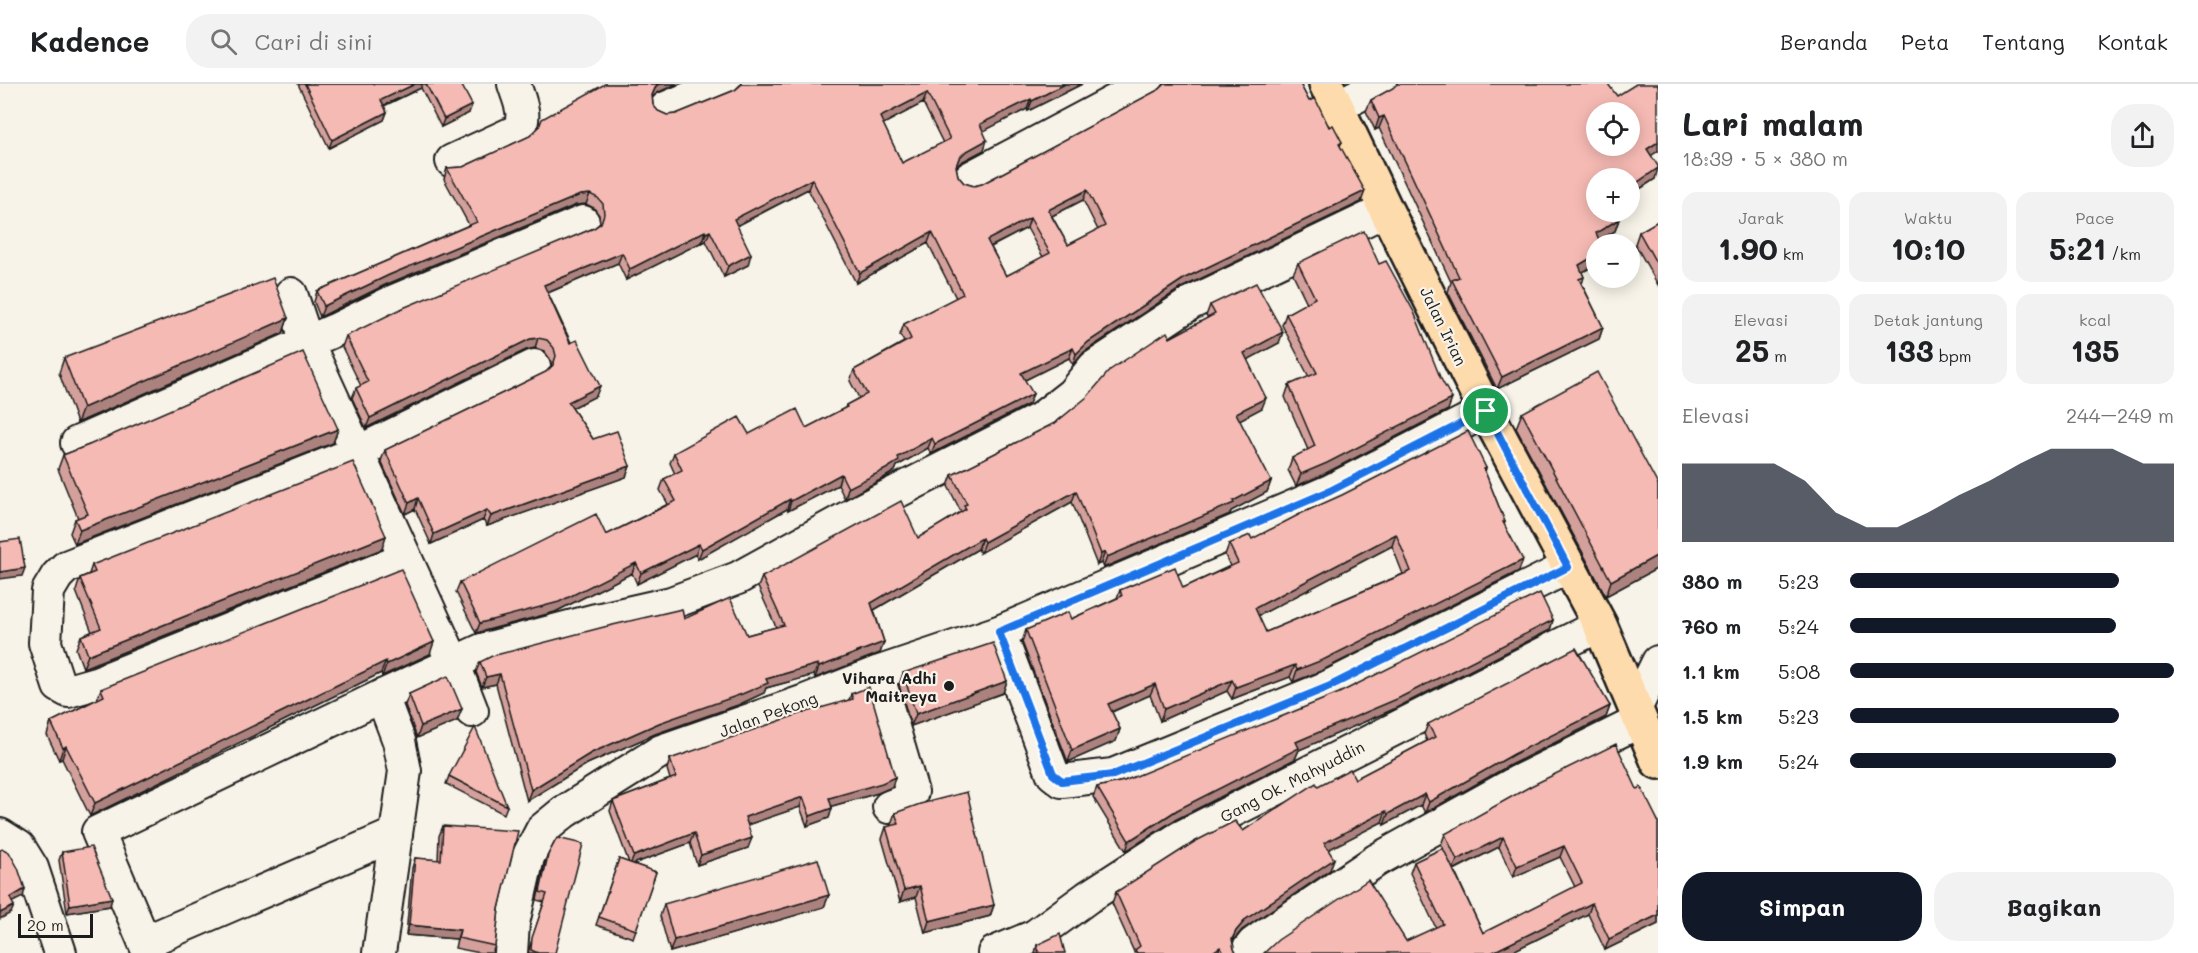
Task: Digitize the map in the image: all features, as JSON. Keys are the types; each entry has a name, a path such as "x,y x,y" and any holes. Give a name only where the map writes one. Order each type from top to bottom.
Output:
{"main road":[{"name":"Jalan Irian","path":"1331,95 1486,411 1600,625 1658,762"}],"street":[{"path":"452,161 519,130 523,122 523,111 514,84"},
{"path":"666,108 724,84"},
{"path":"970,178 1147,84"},
{"path":"1331,95 1380,84"},
{"path":"396,834 147,948 98,833 482,650 671,603 738,579 863,509 1040,419 1072,394 1094,367 1191,303 1386,210"},
{"path":"77,443 392,302 583,222"},
{"path":"291,294 307,342 453,662 472,711"},
{"path":"405,559 96,683 68,691 59,686 45,643 48,591 66,567 356,453 534,366"},
{"name":"Jalan Pekong","path":"510,953 513,943 513,923 528,857 542,830 564,812 661,751 805,701 877,673 999,632 1330,491 1486,411"},
{"path":"999,632 1053,774 1062,781 1113,775 1328,687 1568,567"},
{"name":"Gang Ok. Mahyuddin","path":"994,953 1035,936 1088,897 1181,837 1600,625"},
{"path":"1246,953 1263,936 1377,860 1637,715 1658,662"},
{"path":"877,673 912,792 907,800 889,807"},
{"path":"379,953 405,771 399,741 382,696"},
{"path":"0,835 13,842 28,861 60,953"}],"building":[{"path":"305,84 415,84 381,100 387,112 332,140"},
{"path":"426,84 461,84 472,105 444,119"},
{"path":"605,84 659,84 652,95 653,105 658,111 667,115 676,114 735,90 742,84 1065,84 980,124 987,140 965,152 959,158 956,166 958,176 964,183 974,186 982,184 1160,89 1165,84 1300,84 1309,101 1315,98 1329,127 1333,125 1342,142 1339,144 1365,191 1185,278 1088,342 1076,354 1073,348 1021,373 1033,394 935,444 932,438 898,457 899,461 886,469 848,488 841,474 791,501 790,499 702,549 699,544 641,573 636,563 559,602 480,623 460,582 596,514 606,535 676,501 664,479 682,470 674,453 739,417 749,434 797,409 806,428 847,407 846,405 867,394 854,370 911,339 904,324 963,294 932,232 860,273 812,179 734,219 751,254 728,266 710,231 706,233 705,231 630,269 622,253 544,285 570,343 577,340 600,386 568,402 593,439 617,431 630,466 491,516 487,510 434,534 418,498 409,503 385,450 546,372 553,365 556,356 554,348 547,340 530,339 370,418 356,388 368,382 346,336 403,308 594,228 601,223 604,214 603,204 590,194 580,195 389,275 324,306 317,291 477,222 447,168 463,167 530,136 539,127 542,119","holes":["927,93 950,139 902,163 880,117","1087,190 1105,226 1068,245 1048,210","1030,218 1050,253 1006,276 987,240"]},
{"path":"1397,84 1608,84 1617,96 1636,84 1658,84 1658,142 1647,149 1658,168 1640,180 1640,168 1586,168 1586,222 1614,222 1596,234 1586,234 1586,261 1579,265 1584,277 1579,279 1603,327 1502,377 1452,280 1459,277 1384,116 1379,118 1371,100"},
{"path":"1658,221 1658,266 1639,232"},
{"path":"1364,231 1379,264 1386,261 1414,312 1440,377 1452,399 1301,474 1292,458 1315,446 1289,385 1317,373 1286,314 1315,298 1298,263"},
{"path":"273,278 288,318 83,408 64,358"},
{"path":"1256,283 1283,332 1244,353 1266,398 1236,413 1271,481 1233,501 1234,503 1107,557 1105,552 1101,554 1076,491 984,542 982,538 871,603 884,642 819,667 818,664 766,679 768,683 742,694 659,723 591,753 531,790 500,674 486,677 480,662 492,656 682,609 684,619 730,598 747,635 784,625 762,577 901,501 918,538 966,509 964,505 967,504 952,475 1055,423 1087,397 1110,370 1167,332 1170,338 1215,314 1210,305"},
{"path":"303,352 338,429 80,530 75,519 88,514 63,455"},
{"path":"1597,372 1658,485 1658,555 1611,581 1522,413"},
{"path":"1468,431 1486,468 1484,469 1505,522 1503,522 1523,560 1325,659 1297,670 1295,665 1236,687 1232,680 1164,709 1155,684 1108,704 1120,729 1072,750 1026,630 1068,612 1071,619 1122,596 1120,590 1175,567 1183,588 1238,563 1229,544 1250,535 1252,539","holes":["1396,534 1411,571 1266,632 1255,608"]},
{"path":"353,462 386,536 88,655 81,636 101,628 80,578 95,572 92,565"},
{"path":"20,539 25,568 0,572 0,542"},
{"path":"401,569 434,642 387,664 386,661 95,803 66,746 63,748 51,722 104,696 101,689"},
{"path":"1540,593 1553,620 1397,699 1296,742 1299,748 1177,810 1129,841 1097,787 1124,781 1339,693"},
{"name":"Vihara Adhi Maitreya","path":"993,643 1007,681 916,714 903,673"},
{"path":"1576,648 1610,706 1514,754 1429,802 1425,794 1388,814 1386,811 1324,843 1334,859 1246,919 1232,939 1236,953 1224,953 1220,947 1211,953 1137,953 1135,950 1140,946 1116,892 1194,842 1235,821 1243,831 1316,783 1318,786 1350,769 1355,779 1435,737 1428,724"},
{"path":"448,676 462,709 421,726 409,694"},
{"path":"869,687 895,777 829,798 832,808 810,816 803,797 745,817 752,838 701,855 694,833 634,856 613,801 676,777 670,759 802,713 853,699 851,694"},
{"path":"475,727 507,806 449,776"},
{"path":"1616,744 1637,789 1641,787 1658,821 1658,915 1609,939 1592,903 1491,953 1264,953 1278,940 1368,880 1406,941 1443,924 1414,862 1443,848 1483,933 1582,883 1564,846 1517,866 1503,837 1457,860 1445,834 1531,786"},
{"path":"967,792 994,905 929,921 920,886 904,890 886,827 899,824 895,813"},
{"path":"443,826 518,831 499,909 495,946 458,938 460,930 409,925 415,858 441,860"},
{"path":"557,838 583,844 555,953 538,953 531,950 532,938 547,894 540,892 548,855"},
{"path":"91,847 112,898 70,905 62,852"},
{"path":"0,850 9,852 18,868 25,889 10,898 14,906 0,913"},
{"path":"619,859 656,872 636,930 599,917"},
{"path":"818,859 829,895 674,940 664,904"},
{"path":"1060,934 1065,953 1039,953 1037,945"}],"place":[{"name":"Vihara Adhi Maitreya","path":"949,686"}],"route":[{"path":"1486,411 1568,567 1328,687 1113,775 1062,781 1053,774 1048,766 999,632 1330,491 1486,411"}]}
